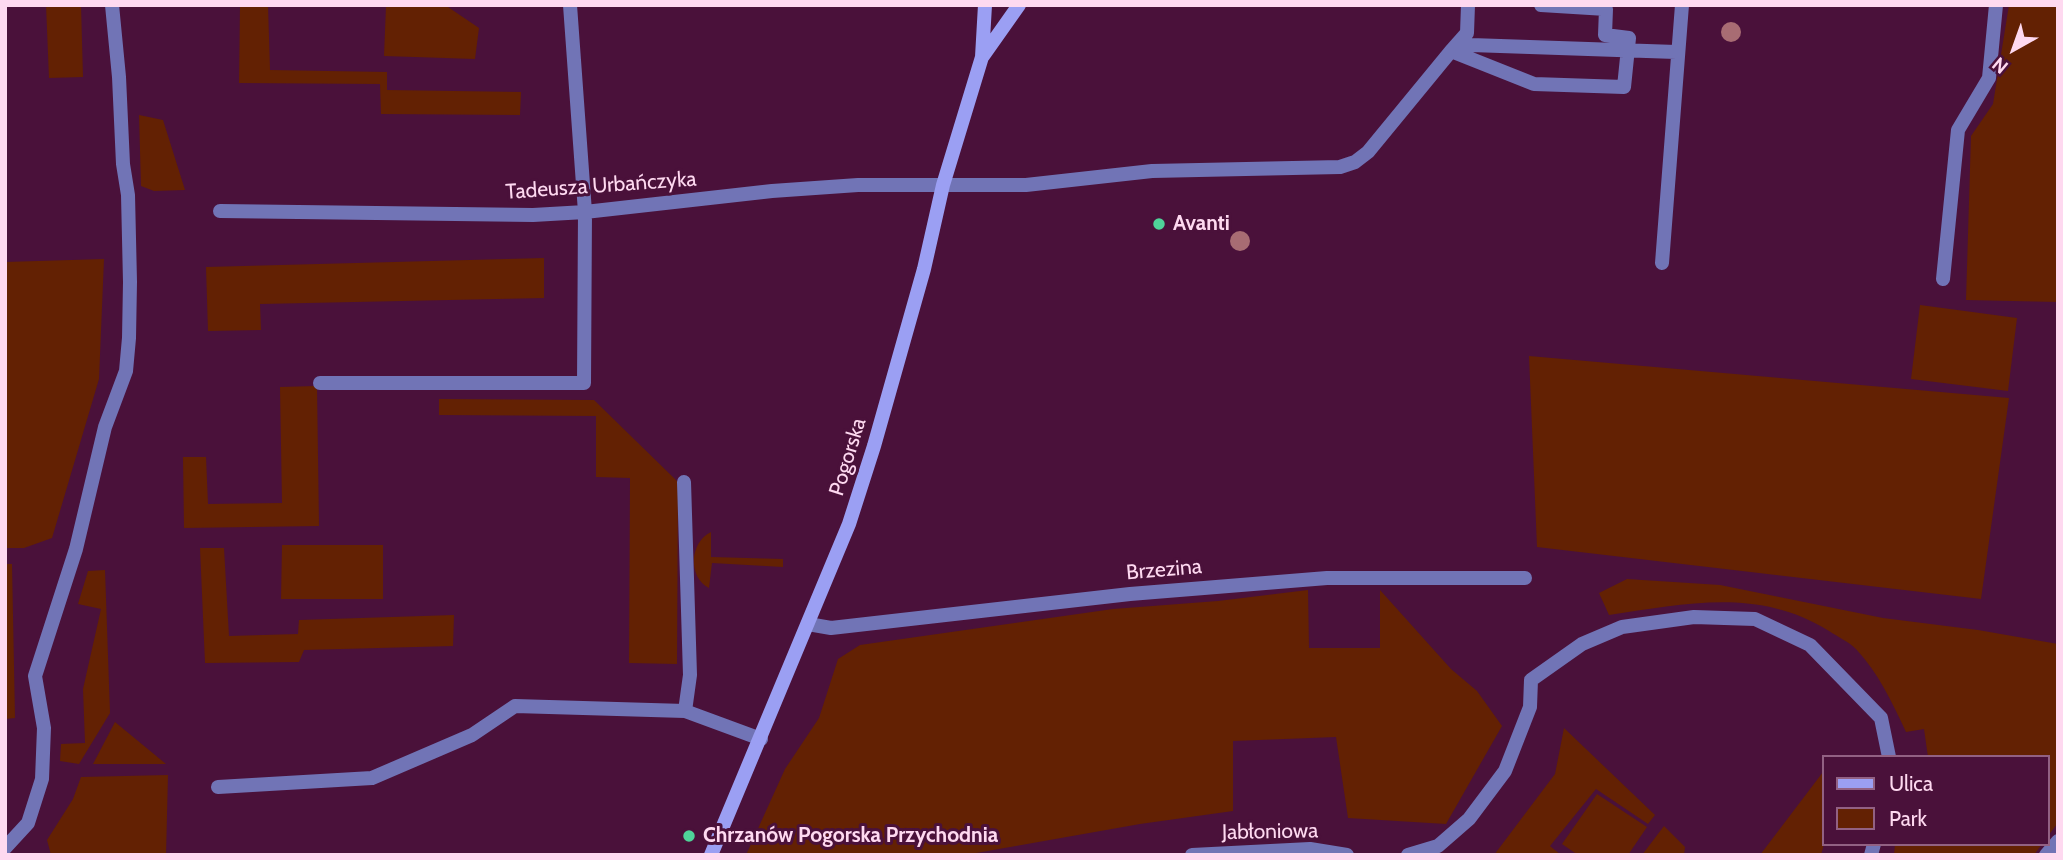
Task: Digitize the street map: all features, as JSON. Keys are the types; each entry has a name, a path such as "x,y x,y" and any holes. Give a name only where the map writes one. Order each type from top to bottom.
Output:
{"street":[{"path":"5,848 28,823 42,779 44,728 35,676 76,549 105,427 126,370 131,282 128,195 123,164 112,5"},
{"path":"320,383 584,383 584,212 570,5"},
{"name":"Pogorska","path":"711,855 849,524 925,269 943,185 982,57 985,5"},
{"name":"Pogorska","path":"982,57 1019,5"},
{"name":"Tadeusza Urbańczyka","path":"220,211 533,215 845,186 1026,184 1152,171 1340,167 1355,162 1368,152 1467,33 1468,5"},
{"path":"1451,51 1534,84 1624,87 1629,38 1605,35 1606,9 1541,5"},
{"path":"1662,263 1676,52 1682,5"},
{"path":"1943,279 1958,130 1989,78 1996,5"},
{"path":"1451,51 1471,45 1676,52"},
{"path":"684,482 690,663 685,711"},
{"name":"Brzezina","path":"808,624 831,628 1130,594 1327,578 1525,578"},
{"path":"1408,855 1437,846 1446,840 1469,819 1505,771 1530,707 1531,680 1582,644 1622,627 1694,617 1755,619 1810,645 1881,718 1889,755"},
{"path":"218,787 372,778 472,735 515,706 685,711 761,739"},
{"path":"2046,855 2058,841"},
{"name":"Jabłoniowa","path":"1192,855 1310,849 1347,855"}],"green space":[{"path":"46,5 81,5 83,77 49,78"},
{"path":"240,5 268,5 270,70 387,72 387,90 521,92 520,115 381,114 380,84 239,83"},
{"path":"2009,5 2058,5 2058,302 1966,300 1971,136 1993,104"},
{"path":"386,6 448,7 479,28 475,59 384,56"},
{"path":"139,115 163,120 185,190 154,191 141,186"},
{"path":"544,258 544,298 260,304 261,330 208,331 206,267"},
{"path":"104,259 99,379 52,538 24,548 5,548 5,262"},
{"path":"1920,305 2017,318 2008,391 1911,379"},
{"path":"1529,356 2009,398 1981,599 1537,547"},
{"path":"317,386 319,526 184,528 183,457 206,457 208,504 282,503 280,387"},
{"path":"439,399 594,400 678,482 677,664 629,663 630,478 596,477 596,416 439,415"},
{"path":"711,532 711,557 783,559 783,567 712,563 709,588 697,576 694,560 698,544"},
{"path":"282,545 383,545 383,599 281,599"},
{"path":"200,548 224,548 229,636 298,634 299,620 454,615 453,646 304,650 299,662 205,663"},
{"path":"5,564 12,564 15,718 5,719"},
{"path":"105,570 110,713 79,764 60,761 61,744 85,743 83,689 101,609 78,604 88,571"},
{"path":"1627,579 1720,585 1883,618 2058,644 2058,823 2049,834 2049,755 1928,755 1924,729 1906,732 1872,668 1853,646 1802,617 1776,608 1721,602 1609,615 1599,593"},
{"path":"1308,590 1309,648 1380,648 1380,590 1451,669 1477,691 1502,726 1446,824 1348,818 1336,737 1233,741 1233,811 1140,824 965,855 746,855 785,769 819,718 838,659 860,645 1113,609 1218,601"},
{"path":"115,722 166,764 93,764"},
{"path":"1564,728 1655,815 1648,824 1596,789 1550,846 1561,855 1494,855 1555,774"},
{"path":"1822,773 1823,846 1821,855 1760,855"},
{"path":"168,775 166,855 51,855 47,840 73,799 81,777"},
{"path":"1597,794 1647,827 1628,855 1578,855 1562,844"},
{"path":"1664,826 1685,847 1684,855 1642,855"},
{"path":"1895,846 2041,846 2034,855 1894,855"}],"place":[{"name":"Avanti","path":"1159,224"},
{"name":"Chrzanów Pogorska Przychodnia","path":"689,836"}]}
